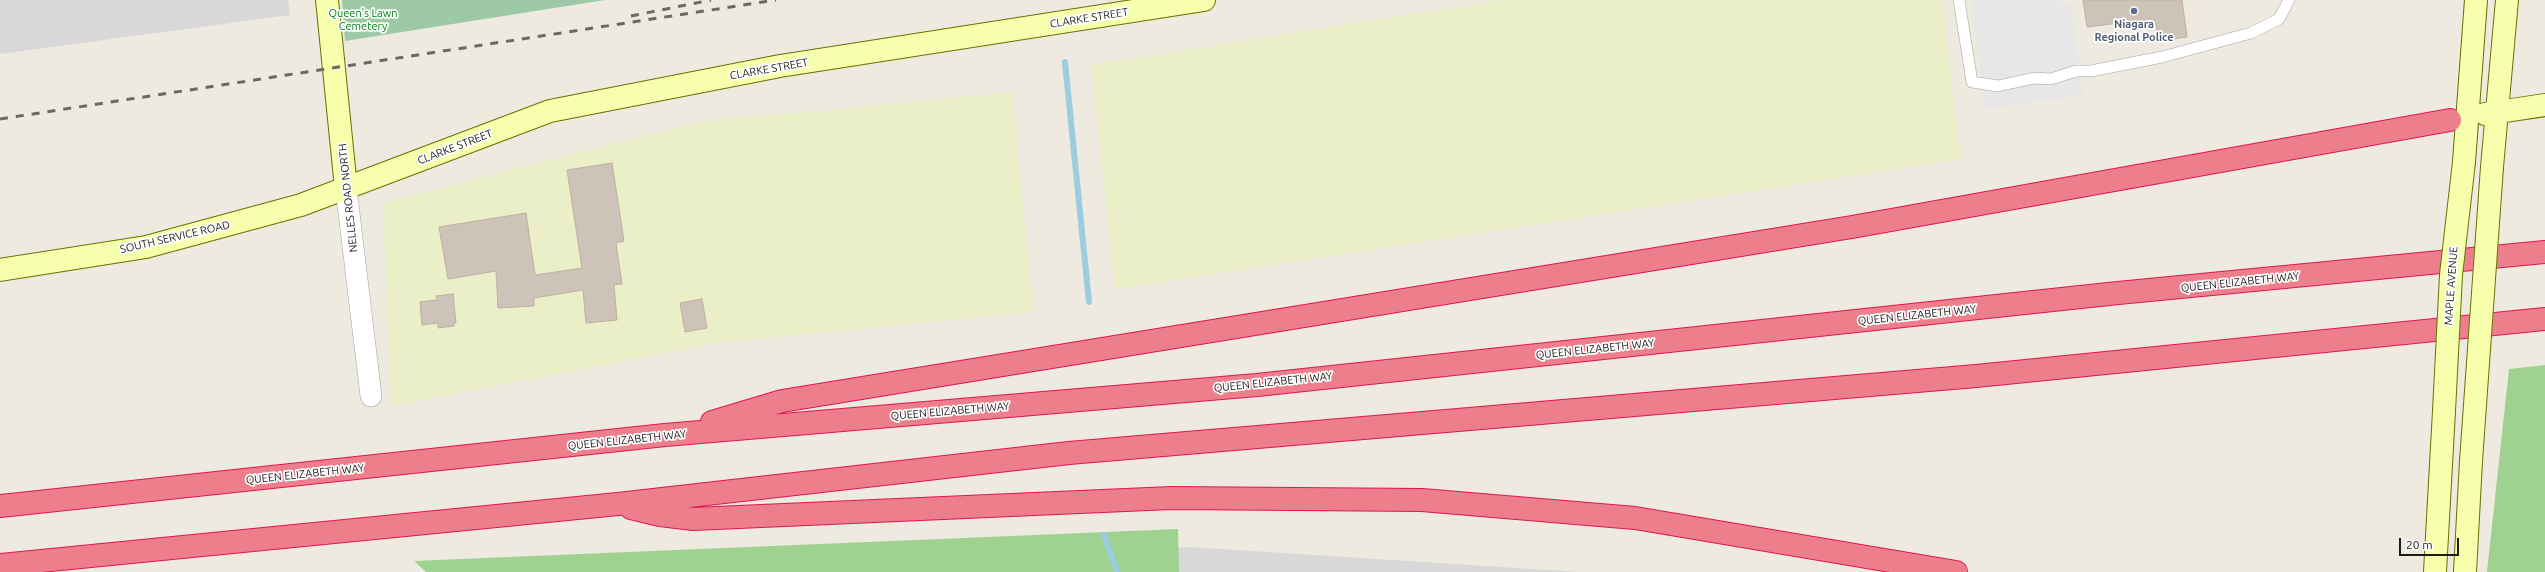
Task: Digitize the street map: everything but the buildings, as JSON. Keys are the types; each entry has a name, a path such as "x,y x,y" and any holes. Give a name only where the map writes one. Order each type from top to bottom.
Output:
{"highway":[{"path":"664,435 782,401 1852,227 2460,118"},
{"name":"QUEEN ELIZABETH WAY","path":"0,506 664,435 1257,384 2110,294 2545,252"},
{"path":"0,565 618,504 1069,453 1976,376 2545,319"},
{"path":"618,504 660,516 693,519 1171,498 1422,500 1635,518 1956,572"}],"street":[{"name":"NELLES ROAD NORTH","path":"327,0 346,188 371,396"},
{"name":"CLARKE STREET","path":"346,188 550,111 780,66 1204,0"},
{"name":"MAPLE AVENUE","path":"2435,572 2451,275 2464,162 2460,118 2476,0"},
{"path":"2465,572 2471,461 2492,167 2499,112 2507,0"},
{"path":"2460,118 2545,105"},
{"name":"SOUTH SERVICE ROAD","path":"0,270 146,247 301,204 346,188"}],"lane":[{"path":"1959,0 1972,82 1998,86 2034,78 2052,79 2076,71 2091,71 2155,58 2251,33 2279,19 2289,0"}],"shaded area":[{"path":"0,0 288,0 290,15 0,54"},
{"path":"1971,0 2060,0 2061,5 2071,3 2083,95 1985,109"},
{"path":"1190,547 1579,572 680,572"}],"green space":[{"name":"Queen's Lawn Cemetery","path":"342,0 605,0 345,41"},
{"path":"1502,0 1942,0 1960,159 1115,289 1091,65"},
{"path":"1012,92 1033,312 721,342 391,406 383,203 700,122"},
{"path":"2545,365 2545,572 2487,572 2509,369"},
{"path":"1178,529 1179,572 426,572 414,561"}],"waterway":[{"path":"1065,62 1089,302"},
{"path":"1104,535 1117,572"}],"railway":[{"path":"631,16 711,0"},
{"path":"0,119 776,0"}],"place":[{"name":"Niagara Regional Police","path":"2134,11"}]}
